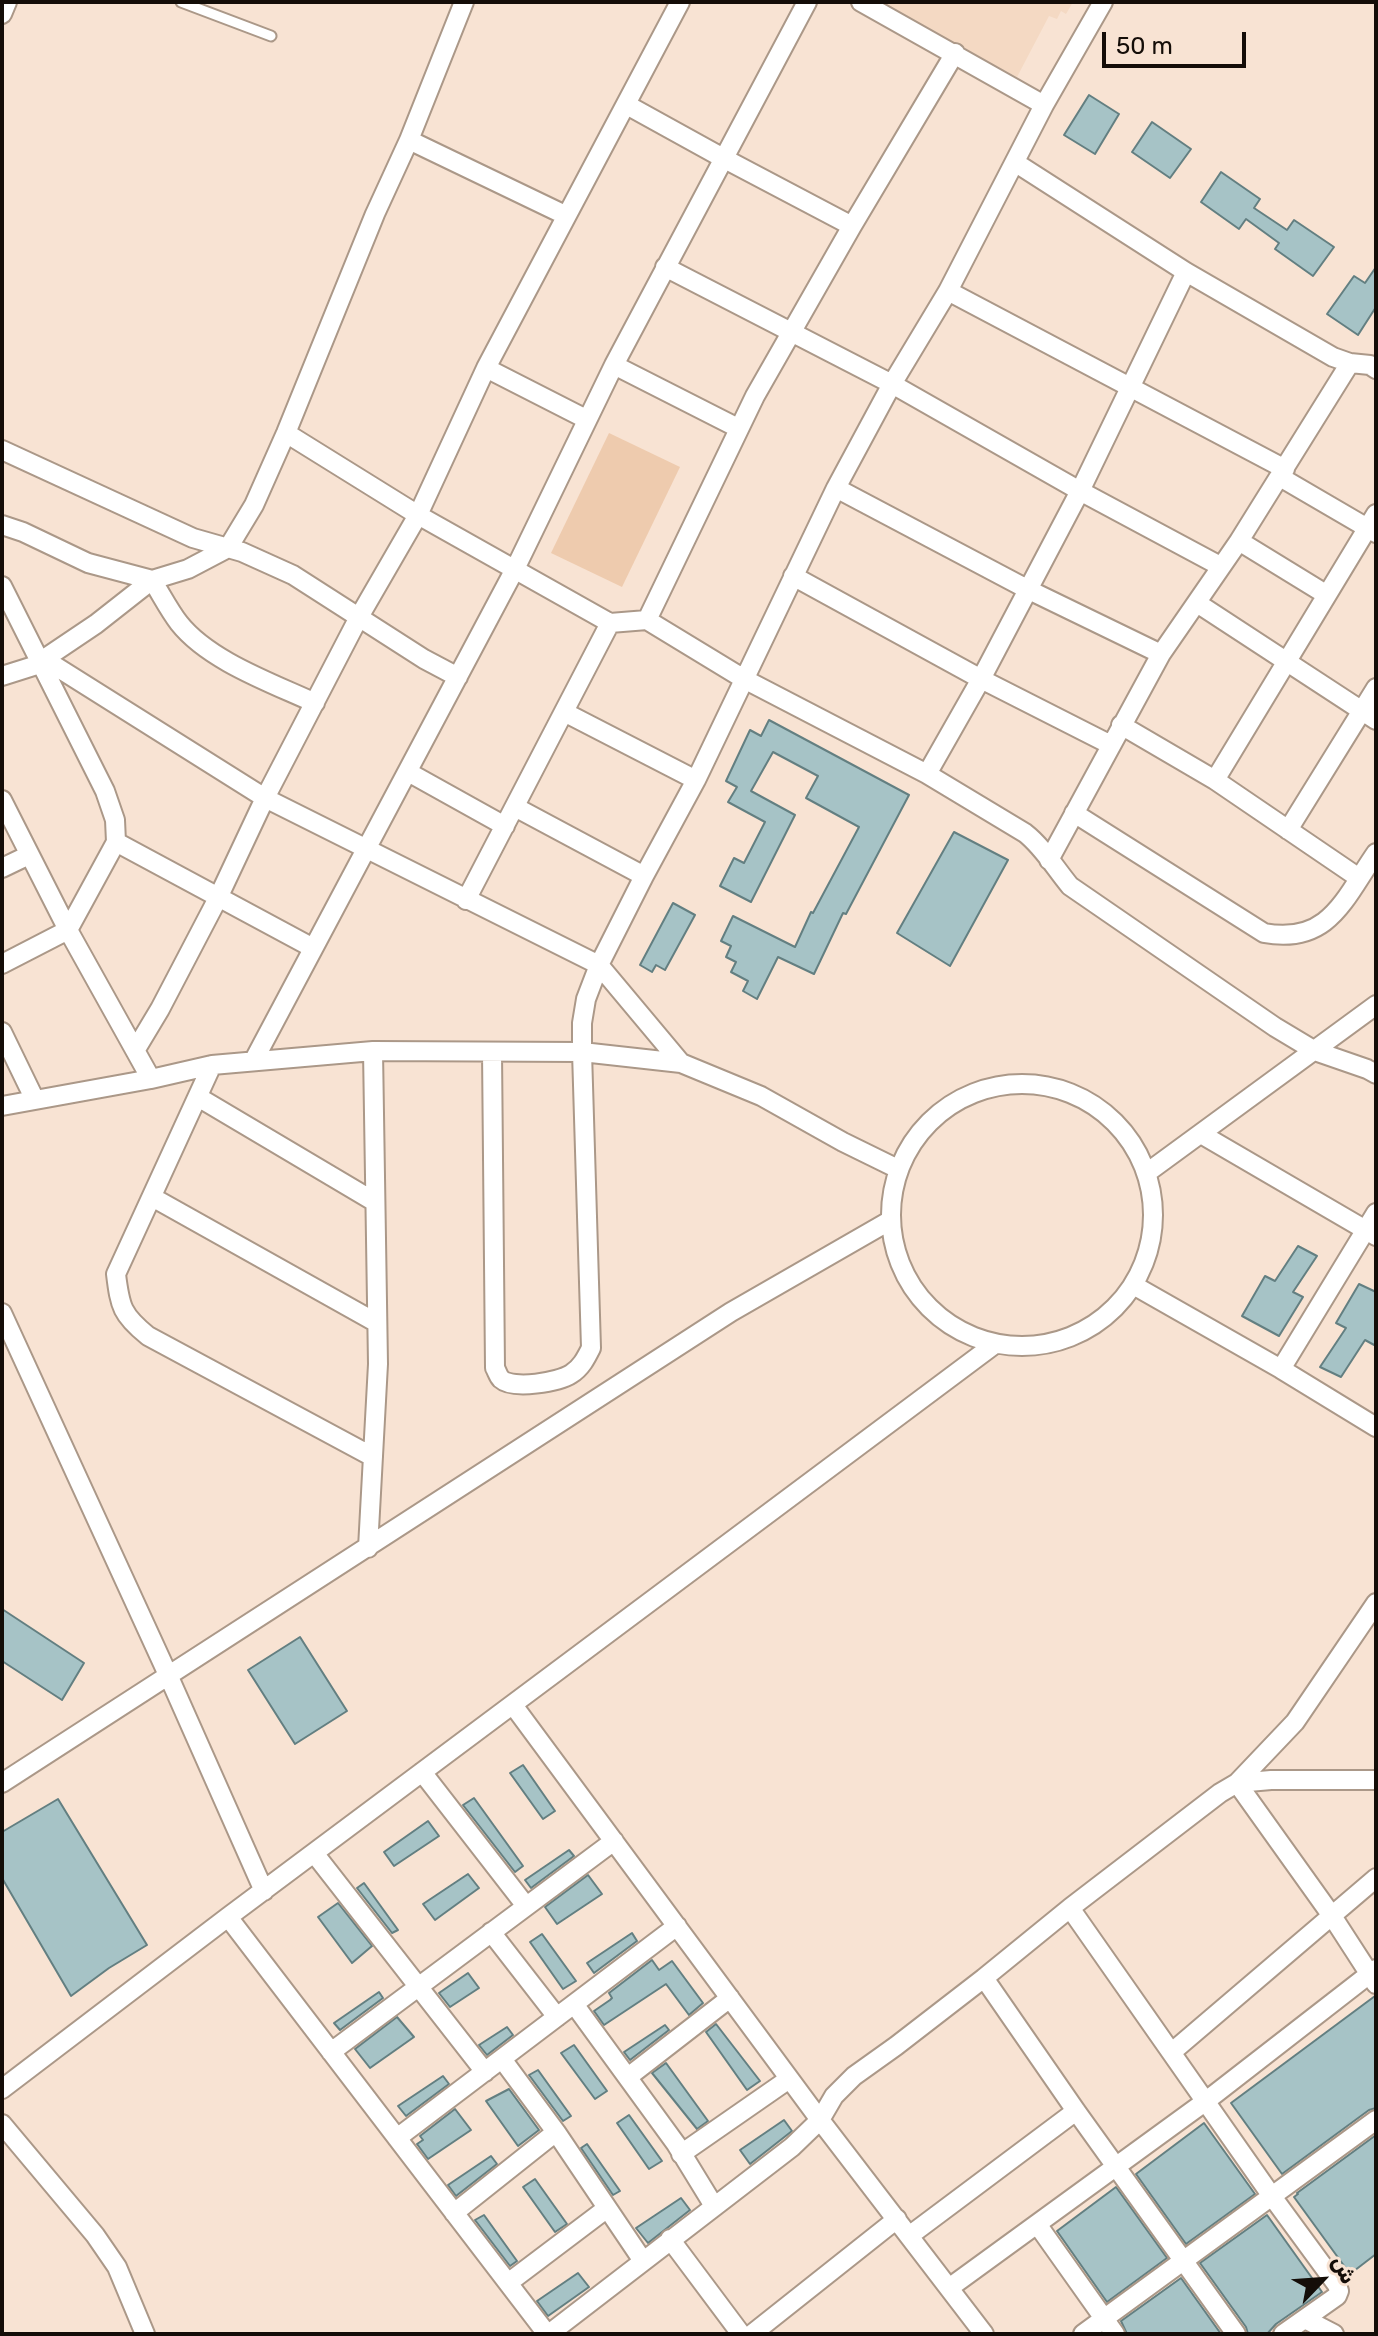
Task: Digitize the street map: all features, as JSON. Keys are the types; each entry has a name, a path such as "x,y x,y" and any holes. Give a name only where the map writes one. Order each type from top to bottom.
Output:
{"street":[{"path":"2,14 7,2"},
{"path":"2,676 42,662 152,580 188,569 228,548 254,505 286,433 464,2"},
{"path":"136,1049 218,898 265,798 359,617 418,515 486,368 680,2"},
{"path":"254,1060 515,569 586,419 807,2"},
{"path":"861,2 1044,105"},
{"path":"492,1052 495,1368 501,1379 512,1384 552,1382 571,1374 583,1363 591,1348 582,1023 586,999 599,965 696,780 836,488 892,384 948,291 1044,105 1103,2"},
{"path":"647,620 738,428 791,331 955,53"},
{"path":"627,105 852,226"},
{"path":"409,140 565,215"},
{"path":"1016,163 1186,272 1333,357 1350,363 1374,364"},
{"path":"665,267 892,384 1220,566"},
{"path":"927,774 1080,491 1186,272"},
{"path":"948,291 1130,386 1373,525 1215,780"},
{"path":"1049,860 1161,654 1239,541 1350,363"},
{"path":"614,365 738,428"},
{"path":"486,368 586,419"},
{"path":"286,433 418,515 610,623 647,620 744,679 927,774 1025,833 1037,842 1070,886 1275,1027 1315,1051 1376,1074"},
{"path":"2,450 193,538 258,558 293,575 424,659 458,677"},
{"path":"836,488 1027,589 1161,654"},
{"path":"2,525 88,563 152,580 180,624 201,644 235,665 315,703"},
{"path":"1239,541 1327,595"},
{"path":"793,576 981,679 1111,745"},
{"path":"2,586 105,791 115,820 116,842 68,930 2,964"},
{"path":"1197,603 1369,716"},
{"path":"466,900 610,623"},
{"path":"42,662 265,798 599,965 681,1063"},
{"path":"1288,830 1369,716 1376,688"},
{"path":"564,712 696,780"},
{"path":"1121,725 1215,780 1359,878"},
{"path":"408,772 505,826"},
{"path":"2,800 68,930 151,1079"},
{"path":"515,807 644,876"},
{"path":"1074,813 1264,933 1285,937 1301,935 1331,918 1376,853"},
{"path":"116,842 313,948"},
{"path":"2,868 29,855"},
{"path":"1148,1172 1376,1005"},
{"path":"2,1032 34,1098"},
{"path":"368,1548 378,1364 373,1051"},
{"path":"2,1106 212,1065 254,1060 373,1051 582,1052 681,1063 761,1096 898,1169"},
{"path":"212,1065 116,1274 119,1300 129,1320 148,1336 373,1457"},
{"path":"1023,1082 1064,1089 1100,1107 1128,1136 1148,1172 1155,1210 1150,1249 1135,1286 1108,1316 1074,1337 1035,1347 995,1344 962,1333 934,1313 911,1286 897,1254 891,1220 892,1194 898,1169 918,1134 947,1106 983,1088 1023,1082"},
{"path":"198,1097 375,1202"},
{"path":"1201,1134 1370,1233"},
{"path":"152,1197 377,1323"},
{"path":"1281,1369 1370,1233 1376,1213"},
{"path":"2,1783 731,1312 891,1220"},
{"path":"1135,1286 1374,1422"},
{"path":"2,1313 264,1891"},
{"path":"2,2089 995,1344"},
{"path":"228,1917 548,2334 792,2147 820,2120 834,2096 854,2076 1237,1783 1295,1722 1376,1603"},
{"path":"513,1705 789,2079 984,2334"},
{"path":"422,1772 526,1906"},
{"path":"1237,1783 1376,1780"},
{"path":"949,2288 1374,1976 1237,1783"},
{"path":"331,2052 614,1841"},
{"path":"314,1853 485,2072"},
{"path":"1172,2052 1376,1878"},
{"path":"1070,1908 1337,2285 1337,2296 1283,2334"},
{"path":"397,2138 677,1926"},
{"path":"491,1932 557,2017"},
{"path":"984,1978 1236,2334"},
{"path":"628,2077 730,1998"},
{"path":"574,2004 628,2077 714,2206"},
{"path":"502,2059 556,2132 643,2261"},
{"path":"681,2154 789,2079"},
{"path":"909,2236 1076,2111"},
{"path":"1083,2334 1109,2326 1183,2260 1376,2120"},
{"path":"2,2124 85,2223 117,2267 145,2334"},
{"path":"454,2213 556,2132"},
{"path":"508,2283 606,2209"},
{"path":"752,2334 897,2219"},
{"path":"1037,2224 1109,2326"},
{"path":"670,2239 741,2334"},
{"path":"1305,2319 1334,2334"}],"lane":[{"path":"181,2 271,36"}],"shaded area":[{"path":"874,2 1073,2 1066,14 1061,11 1057,19 1049,16 1017,77"},
{"path":"609,433 680,467 622,587 551,553"}],"building":[{"path":"1089,95 1119,114 1095,154 1064,135"},
{"path":"1152,122 1191,149 1170,178 1132,152"},
{"path":"1221,172 1260,199 1254,208 1287,230 1294,220 1334,247 1313,276 1275,249 1279,243 1246,219 1239,229 1201,202"},
{"path":"1376,267 1376,307 1358,335 1327,314 1354,276 1365,283"},
{"path":"769,720 909,795 846,914 843,913 814,974 778,957 757,999 743,991 748,981 731,972 736,962 726,957 731,946 721,941 733,916 795,947 859,827 806,798 818,776 773,752 751,791 795,815 751,902 720,886 734,858 744,863 765,822 728,802 737,787 726,781 750,730 761,736"},
{"path":"954,832 1008,860 950,966 897,933"},
{"path":"673,903 695,915 665,970 656,965 652,972 640,965"},
{"path":"1298,1246 1317,1256 1293,1292 1303,1297 1279,1336 1242,1316 1265,1276 1275,1281"},
{"path":"1359,1284 1376,1292 1376,1346 1365,1340 1341,1377 1320,1367 1346,1328 1336,1323"},
{"path":"2,1609 84,1663 62,1700 2,1661"},
{"path":"300,1637 347,1711 295,1744 248,1670"},
{"path":"523,1765 555,1811 543,1819 510,1773"},
{"path":"474,1798 523,1866 515,1872 463,1805"},
{"path":"58,1799 147,1945 71,1996 2,1878 2,1832"},
{"path":"428,1821 439,1836 394,1866 384,1852"},
{"path":"569,1850 574,1856 531,1888 525,1880"},
{"path":"468,1874 479,1888 435,1920 423,1904"},
{"path":"588,1875 602,1894 557,1924 545,1907"},
{"path":"364,1883 398,1930 392,1933 357,1888"},
{"path":"338,1903 372,1946 352,1963 318,1917"},
{"path":"632,1933 637,1941 594,1973 587,1963"},
{"path":"542,1934 576,1981 563,1989 530,1942"},
{"path":"652,1960 659,1970 672,1961 703,2003 689,2015 666,1984 604,2025 594,2011 612,1998 609,1993"},
{"path":"468,1973 479,1988 450,2007 439,1993"},
{"path":"379,1992 383,1998 340,2030 334,2023"},
{"path":"1375,1996 1376,2108 1282,2174 1231,2103"},
{"path":"397,2017 414,2037 370,2068 355,2049"},
{"path":"716,2024 760,2081 747,2090 706,2032"},
{"path":"665,2025 669,2030 630,2060 624,2052"},
{"path":"507,2027 513,2035 487,2055 479,2045"},
{"path":"574,2045 607,2091 595,2099 561,2053"},
{"path":"666,2063 708,2121 697,2129 652,2073"},
{"path":"538,2070 571,2116 563,2121 529,2075"},
{"path":"443,2076 449,2084 406,2116 398,2106"},
{"path":"509,2089 539,2130 518,2146 486,2101"},
{"path":"455,2109 471,2130 428,2159 417,2144 423,2140 420,2136"},
{"path":"629,2115 662,2161 649,2169 617,2123"},
{"path":"784,2120 792,2131 750,2164 740,2150"},
{"path":"1204,2123 1255,2194 1186,2244 1136,2174"},
{"path":"1376,2135 1376,2254 1350,2274 1294,2197"},
{"path":"587,2144 620,2191 613,2195 581,2148"},
{"path":"491,2156 497,2164 456,2196 448,2185"},
{"path":"535,2179 567,2224 555,2232 523,2187"},
{"path":"1116,2187 1167,2258 1107,2302 1057,2231"},
{"path":"681,2198 690,2210 648,2243 636,2228"},
{"path":"484,2215 517,2261 510,2266 475,2220"},
{"path":"1267,2215 1322,2292 1276,2324 1267,2334 1248,2334 1200,2263"},
{"path":"578,2273 589,2287 548,2316 537,2301"},
{"path":"1181,2278 1221,2334 1127,2334 1121,2321"}]}
